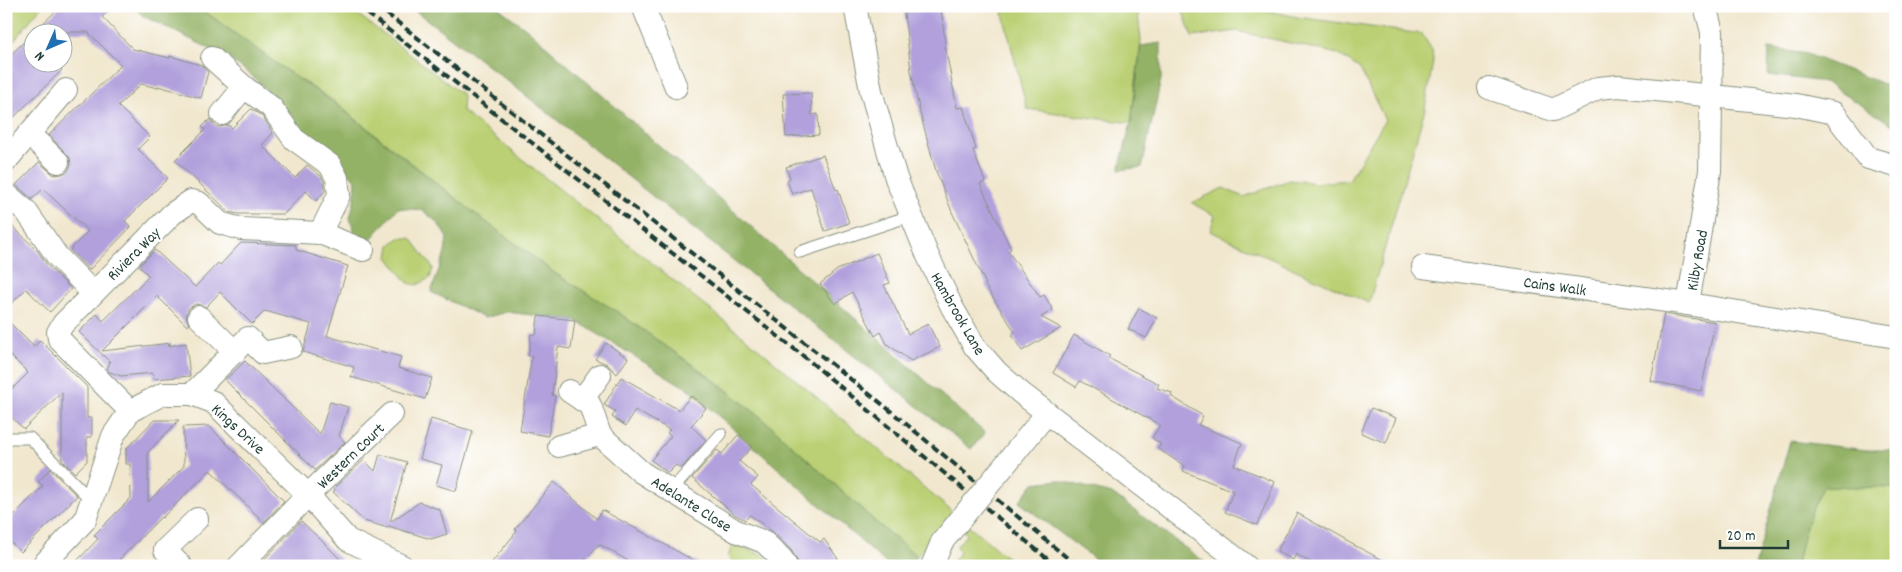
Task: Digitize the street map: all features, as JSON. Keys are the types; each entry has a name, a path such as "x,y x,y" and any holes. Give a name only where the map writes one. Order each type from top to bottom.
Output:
{"street":[{"path":"643,6 676,87"},
{"name":"Hambrook Lane","path":"855,6 871,91 896,178 910,216 948,298 975,347 997,372 1047,413 1246,566"},
{"name":"Kilby Road","path":"1705,6 1712,32 1710,171 1688,304 1896,338"},
{"path":"212,58 244,87 271,107 294,139 308,150 319,155 330,165 338,178 339,195 320,233"},
{"path":"222,114 244,87"},
{"path":"1489,88 1552,110 1598,88 1612,87 1711,95 1796,105 1834,113 1868,158 1896,166"},
{"path":"6,161 66,90"},
{"path":"29,134 58,162"},
{"path":"6,194 26,211 57,256 94,293"},
{"name":"Riviera Way","path":"130,411 59,339 58,332 63,324 172,214 191,201 198,203 220,223 241,229 320,233 363,250"},
{"name":"Cains Walk","path":"1423,267 1688,304"},
{"path":"199,317 234,352"},
{"path":"192,394 248,338 263,353 291,347"},
{"name":"Adelante Close","path":"600,375 576,396 590,405 600,435 641,472 736,531 764,542 782,559 786,566"},
{"name":"Kings Drive","path":"42,566 84,520 113,436 130,411 163,394 192,394 213,402 308,495 348,540 402,566"},
{"path":"932,566 942,542 1047,413"},
{"name":"Western Court","path":"239,566 308,495 392,414"},
{"path":"559,446 600,435"},
{"path":"182,566 166,550 196,519"}],"lane":[{"path":"800,252 910,216"},
{"path":"671,491 722,434"},
{"path":"6,441 9,438 30,438 91,500"}],"green space":[{"path":"6,6 42,6 29,22 22,22 22,30 6,50"},
{"path":"133,6 197,6 332,101 482,219 556,274 616,311 714,380 763,419 879,525 917,556 911,566 889,566 688,389 575,320 506,312 485,318 431,292 445,253 447,238 438,223 422,210 398,208 370,240 355,233 350,218 355,197 356,181 337,159 298,130 293,117 250,74 227,57 143,16"},
{"path":"197,6 347,6 463,95 462,111 758,348 1017,566 949,566 960,552 956,547 967,534 949,518 917,556 879,525 763,419 714,380 616,311 556,274 482,219 333,101 284,69"},
{"path":"409,6 496,6 527,29 985,433 971,449 514,86"},
{"path":"1001,6 1137,6 1141,40 1131,123 1027,109"},
{"path":"1181,6 1246,6 1297,17 1422,34 1432,50 1433,61 1425,109 1369,303 1210,231 1215,216 1192,203 1223,188 1244,197 1289,180 1318,183 1349,180 1385,120 1360,69 1338,54 1237,31 1192,37"},
{"path":"1161,43 1161,79 1142,167 1119,170 1131,123 1141,46"},
{"path":"1769,48 1807,54 1896,89 1896,127 1825,82 1768,75"},
{"path":"399,238 411,238 433,268 430,278 417,285 408,283 388,257 390,245"},
{"path":"1790,441 1867,450 1896,450 1896,488 1824,486 1814,504 1807,524 1797,566 1755,566"},
{"path":"1058,480 1112,494 1210,566 1104,566 1019,502 1034,483"},
{"path":"1824,486 1896,488 1896,566 1797,566 1807,524 1814,504"},
{"path":"732,543 765,556 773,566 738,566 728,558"}],"building":[{"path":"61,6 113,6 102,17 133,49 170,58 170,56 201,65 208,72 201,98 158,86 158,88 141,84 118,106 150,137 138,149 168,178 125,221 131,227 89,270 70,250 88,231 43,189 32,199 16,185 39,162 54,175 68,171 71,165 70,158 49,135 121,65 88,32 72,32 72,22 44,22"},
{"path":"941,8 946,51 957,108 963,107 976,149 973,150 985,182 980,184 1011,249 1008,251 1040,297 1044,295 1053,310 1041,317 1061,328 1022,351 1012,335 1015,332 985,285 952,212 936,171 920,113 911,71 904,13"},
{"path":"22,44 22,72 60,72 6,125 6,59"},
{"path":"811,93 812,115 818,114 819,135 786,137 783,94"},
{"path":"251,109 262,116 273,133 262,145 295,178 307,165 321,176 325,191 316,201 306,191 284,214 238,214 229,212 175,160 205,130 202,127 210,119 213,124 219,127 228,125 232,128"},
{"path":"823,155 836,190 838,189 849,223 825,231 811,188 792,194 787,180 790,178 786,167"},
{"path":"6,220 37,250 47,265 71,289 50,312 26,289 6,309"},
{"path":"241,243 296,245 296,250 348,266 327,336 401,357 398,368 432,378 425,399 351,377 354,367 303,352 311,324 265,311 252,324 220,292 206,307 196,304 189,308 186,314 189,325 187,326 157,296 102,351 186,343 190,376 154,379 153,373 121,376 110,372 107,369 110,362 79,332 97,314 103,321 149,276 139,266 155,250 195,287"},
{"path":"877,253 890,283 884,285 908,334 928,324 940,347 911,361 887,344 881,332 875,336 852,292 835,304 820,284 837,270"},
{"path":"1139,308 1157,318 1146,338 1128,329"},
{"path":"1664,314 1715,322 1701,391 1651,381"},
{"path":"538,316 575,320 571,349 558,347 552,395 555,396 548,436 520,431 532,356 528,356 531,334 536,335"},
{"path":"6,319 34,347 40,340 87,387 87,418 92,418 92,437 87,437 87,461 75,473 61,459 62,392 24,429 6,412 6,395 28,373 6,351"},
{"path":"1074,335 1110,356 1108,358 1159,384 1157,388 1172,393 1171,396 1203,416 1198,425 1242,443 1234,465 1275,482 1257,525 1225,512 1233,491 1183,471 1185,466 1158,449 1161,444 1152,438 1160,425 1080,381 1076,387 1053,373"},
{"path":"606,343 628,358 617,374 607,364 595,359"},
{"path":"245,361 320,434 330,402 348,407 339,436 345,442 315,470 225,380"},
{"path":"621,377 679,410 691,396 706,408 691,426 706,440 681,469 676,465 668,473 651,460 671,436 667,433 670,430 635,410 626,426 612,417 615,411 604,405"},
{"path":"1371,408 1396,418 1386,443 1361,433"},
{"path":"431,419 473,431 456,491 436,485 442,465 420,459"},
{"path":"154,420 179,420 148,452 148,502 184,466 183,427 209,426 284,501 264,522 210,470 113,566 72,566 98,539 94,535 131,498 130,464 126,464 126,449"},
{"path":"738,435 752,447 739,461 758,477 751,485 820,542 824,539 843,566 800,566 791,550 773,532 750,515 745,520 734,514 692,478 717,450 722,454"},
{"path":"380,454 407,462 390,522 420,502 440,510 447,534 431,539 364,521 333,492 334,488 364,460 375,471"},
{"path":"50,469 77,496 21,552 6,538 6,523 43,486 38,482"},
{"path":"554,482 597,519 602,510 704,566 637,566 599,544 579,566 489,566 517,531 515,529"},
{"path":"1297,513 1394,566 1317,566 1296,554 1293,560 1277,551"},
{"path":"301,521 320,539 347,566 258,566"}],"railway":[{"path":"358,6 807,359 1056,566"},
{"path":"377,6 887,408 1077,566"}]}
